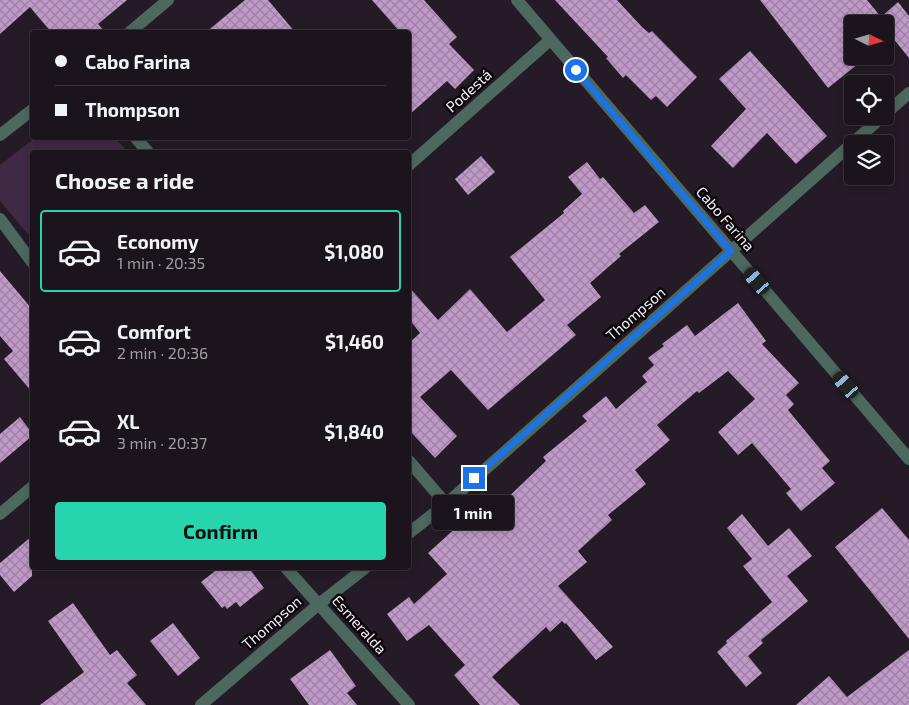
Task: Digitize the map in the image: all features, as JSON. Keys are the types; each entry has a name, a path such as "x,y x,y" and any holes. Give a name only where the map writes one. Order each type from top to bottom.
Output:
{"street":[{"path":"132,30 168,0"},
{"name":"Cabo Farina","path":"517,0 909,459"},
{"name":"Podestá","path":"411,163 550,40"},
{"name":"Thompson","path":"894,106 909,93"},
{"path":"0,135 30,112"},
{"name":"Thompson","path":"411,531 446,504 873,125"},
{"path":"138,140 146,150"},
{"path":"0,219 30,259"},
{"path":"411,463 446,504"},
{"path":"0,514 30,489"},
{"name":"Esmeralda","path":"288,570 409,705"},
{"name":"Thompson","path":"201,705 319,604 362,570"}],"shaded area":[{"path":"32,140 117,140 126,150 30,150 30,237 0,201 0,165"}],"building":[{"path":"0,0 127,0 98,24 103,30 49,30 30,7 0,34"},
{"path":"245,0 268,0 293,30 208,30"},
{"path":"372,0 424,0 457,37 449,44 474,70 455,89 447,81 411,113 411,30 398,30"},
{"path":"555,0 617,0 642,27 649,33 652,31 697,77 667,107 656,96 651,100 626,75 623,78 606,58 608,57"},
{"path":"760,0 867,0 879,15 844,15 844,65 857,65 828,88"},
{"path":"898,2 909,16 909,58 894,39 894,15 883,15"},
{"path":"750,51 827,136 796,164 767,133 733,168 711,146 746,109 719,79"},
{"path":"481,156 495,172 468,195 455,179"},
{"path":"587,162 600,179 603,177 634,213 645,205 659,222 619,254 621,256 590,283 601,297 567,325 576,335 488,410 451,370 420,397 457,436 435,458 411,432 411,341 420,333 411,322 411,289 438,320 470,289 507,332 545,300 510,257 564,213 563,211 582,194 568,177"},
{"path":"0,271 30,307 30,390 4,359 13,351 0,336"},
{"path":"738,303 766,341 762,344 799,383 786,395 794,404 788,410 830,461 822,468 835,483 801,511 786,493 791,489 752,443 738,455 718,432 755,399 728,371 699,393 697,391 657,425 670,440 635,470 646,484 608,515 612,520 578,551 587,562 558,586 613,647 596,660 566,623 562,621 550,632 546,627 492,677 520,705 480,705 454,675 465,665 429,625 407,641 387,614 409,597 414,604 447,574 428,553 481,505 488,513 499,503 500,505 546,461 543,457 587,421 582,416 606,396 616,409 647,382 642,376 654,365 648,358 664,346 662,344 687,325 695,336"},
{"path":"20,417 30,430 30,438 0,463 0,434"},
{"path":"882,508 909,540 909,639 835,547"},
{"path":"742,514 768,546 789,528 812,556 787,576 808,601 761,640 763,643 748,656 762,673 746,687 717,652 727,643 726,641 772,602 743,566 752,559 727,528"},
{"path":"30,538 30,570 32,570 32,576 14,592 0,575 0,563"},
{"path":"216,570 250,570 264,588 240,607 236,602 227,609 225,606 222,608 201,582"},
{"path":"73,603 110,655 117,650 137,675 127,683 146,705 40,705 84,672 48,621"},
{"path":"173,623 200,658 178,676 150,641"},
{"path":"330,650 356,686 347,693 357,705 309,705 290,679"},
{"path":"909,650 909,705 796,705 829,676 847,697"}],"route":[{"path":"474,478 731,251 576,70"}]}
